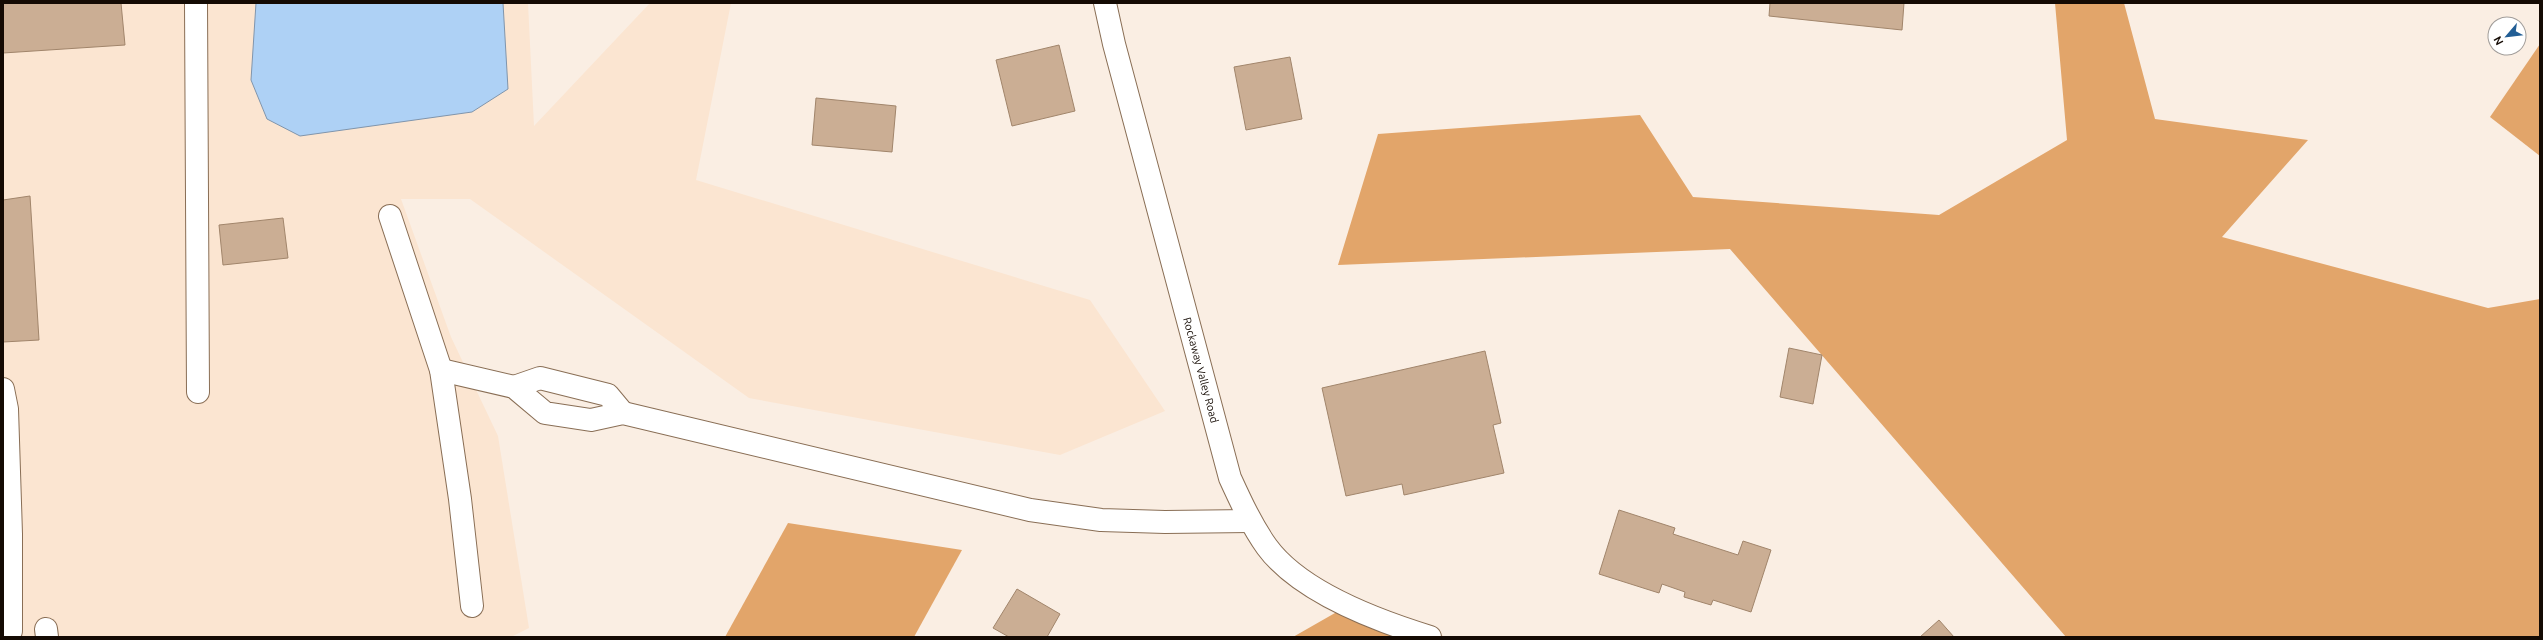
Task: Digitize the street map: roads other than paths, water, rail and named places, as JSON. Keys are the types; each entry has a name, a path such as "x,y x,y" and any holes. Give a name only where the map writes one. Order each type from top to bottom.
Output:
{"street":[{"path":"196,3 198,392"},
{"name":"Rockaway Valley Road","path":"1105,3 1114,44 1230,478 1250,521 1268,548 1291,572 1324,595 1406,630 1430,637"},
{"path":"390,216 441,370 460,499 472,606"},
{"path":"441,370 514,387 545,413 591,420 623,413 1030,510 1101,520 1165,522 1250,521"},
{"path":"514,387 540,378 608,395 623,413"},
{"path":"3,389 7,409 11,534 11,631"}],"water":[{"path":"256,3 503,3 508,89 472,112 300,136 267,119 251,80"}]}
